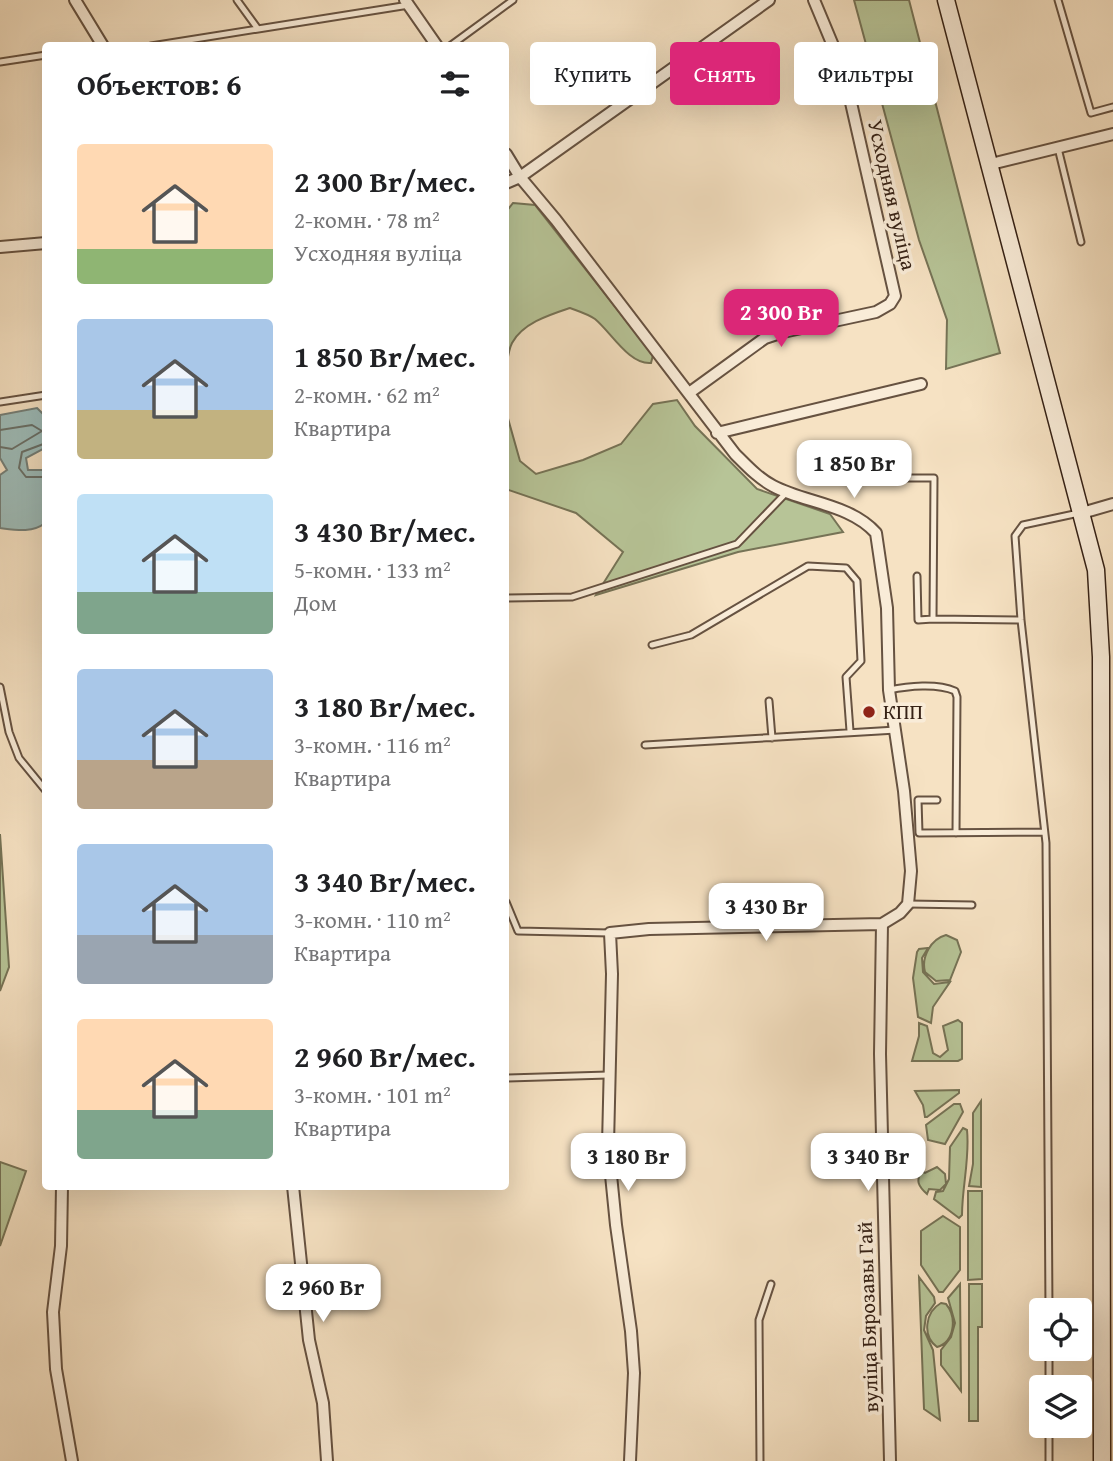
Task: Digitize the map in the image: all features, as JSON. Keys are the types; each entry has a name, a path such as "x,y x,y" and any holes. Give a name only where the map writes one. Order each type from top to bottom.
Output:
{"main road":[{"path":"946,0 987,165 1096,570 1100,615 1107,848 1108,1282 1102,1461"}],"street":[{"path":"75,0 101,42"},
{"path":"509,182 520,177 769,0"},
{"name":"Усходняя вуліца","path":"689,393 765,338 783,331 876,312 890,304 895,296 844,72 814,0"},
{"path":"407,3 434,42"},
{"path":"987,165 1113,134"},
{"path":"509,159 520,177 556,220 717,433 755,474 774,487 841,510 870,526 876,533 887,608 889,690 910,840 908,904 900,913 882,924 649,929 610,933 612,974 608,1145 616,1225 628,1299 634,1374 630,1461"},
{"path":"0,247 42,243"},
{"path":"717,433 921,384"},
{"path":"1082,513 1113,504"},
{"name":"вуліца Бярозавы Гай","path":"882,924 880,1054 890,1461"},
{"path":"62,1190 61,1246 54,1312 56,1368 72,1461"},
{"path":"293,1190 309,1340 323,1403 327,1461"}],"lane":[{"path":"237,0 258,29"},
{"path":"455,42 513,0"},
{"path":"1058,0 1091,113 1113,107"},
{"path":"176,42 407,3"},
{"path":"0,62 42,56"},
{"path":"1058,148 1081,242"},
{"path":"0,402 42,396"},
{"path":"857,478 934,478 933,620"},
{"path":"509,598 572,597 737,544 787,491"},
{"path":"1049,1298 1049,1071 1044,832 1021,620 1015,536 1023,525 1082,513"},
{"path":"652,645 691,635 808,566 846,568 857,581 861,661 846,677 850,731"},
{"path":"917,576 918,620 1021,620"},
{"path":"0,687 9,732 19,758 42,786"},
{"path":"889,690 947,688 955,691 956,832"},
{"path":"769,701 772,738"},
{"path":"645,745 896,730"},
{"path":"937,800 918,800 919,833 1044,832"},
{"path":"908,904 972,905"},
{"path":"509,909 518,930 610,933"},
{"path":"509,1078 608,1075"},
{"path":"760,1461 759,1320 771,1284"},
{"path":"1049,1438 1049,1461"}],"green space":[{"path":"854,0 909,0 920,42 865,42"},
{"path":"882,105 936,105 1000,353 946,369 947,320 919,240"},
{"path":"513,203 535,205 653,355 651,363 635,359 595,319 570,308 537,321 523,330 509,353 509,208"},
{"path":"677,400 695,426 757,489 830,514 843,532 738,552 596,595 623,552 576,513 509,490 509,422 520,461 536,474 583,460 621,444 653,404"},
{"path":"0,834 9,967 0,991"},
{"path":"946,935 957,940 961,952 950,980 936,981 925,972 924,960 936,940"},
{"path":"928,948 922,958 923,972 934,984 950,982 933,1007 931,1023 918,1017 913,978 917,952 919,949"},
{"path":"958,1020 962,1023 962,1059 912,1061 919,1036 919,1023 927,1026 933,1053 940,1057 948,1050 943,1026"},
{"path":"959,1090 959,1093 927,1117 915,1091"},
{"path":"981,1101 981,1187 969,1186 973,1164 973,1113"},
{"path":"954,1104 960,1104 963,1112 945,1144 928,1140 926,1125"},
{"path":"963,1128 967,1130 967,1151 962,1215 959,1218 934,1199 936,1192 943,1191 949,1179 950,1147"},
{"path":"0,1162 26,1171 0,1246"},
{"path":"937,1167 945,1174 946,1184 940,1190 929,1189 927,1194 918,1181 919,1175 921,1171 925,1173"},
{"path":"968,1191 982,1191 982,1279 968,1280"},
{"path":"943,1216 960,1227 960,1270 943,1292 939,1292 921,1265 921,1231"},
{"path":"919,1277 934,1297 935,1303 926,1316 924,1330 933,1350 940,1420 924,1409"},
{"path":"960,1284 961,1391 941,1365 941,1350 951,1337 955,1323 948,1298"},
{"path":"969,1284 982,1284 982,1327 978,1327 978,1421 969,1421"},
{"path":"941,1303 950,1309 953,1322 948,1340 937,1347 929,1337 927,1324 932,1312"}],"water":[{"path":"37,408 42,413 42,450 26,458 28,470 42,470 42,525 30,530 0,528 0,475 7,470 0,458 0,415"}],"place":[{"name":"КПП","path":"869,712"}]}
